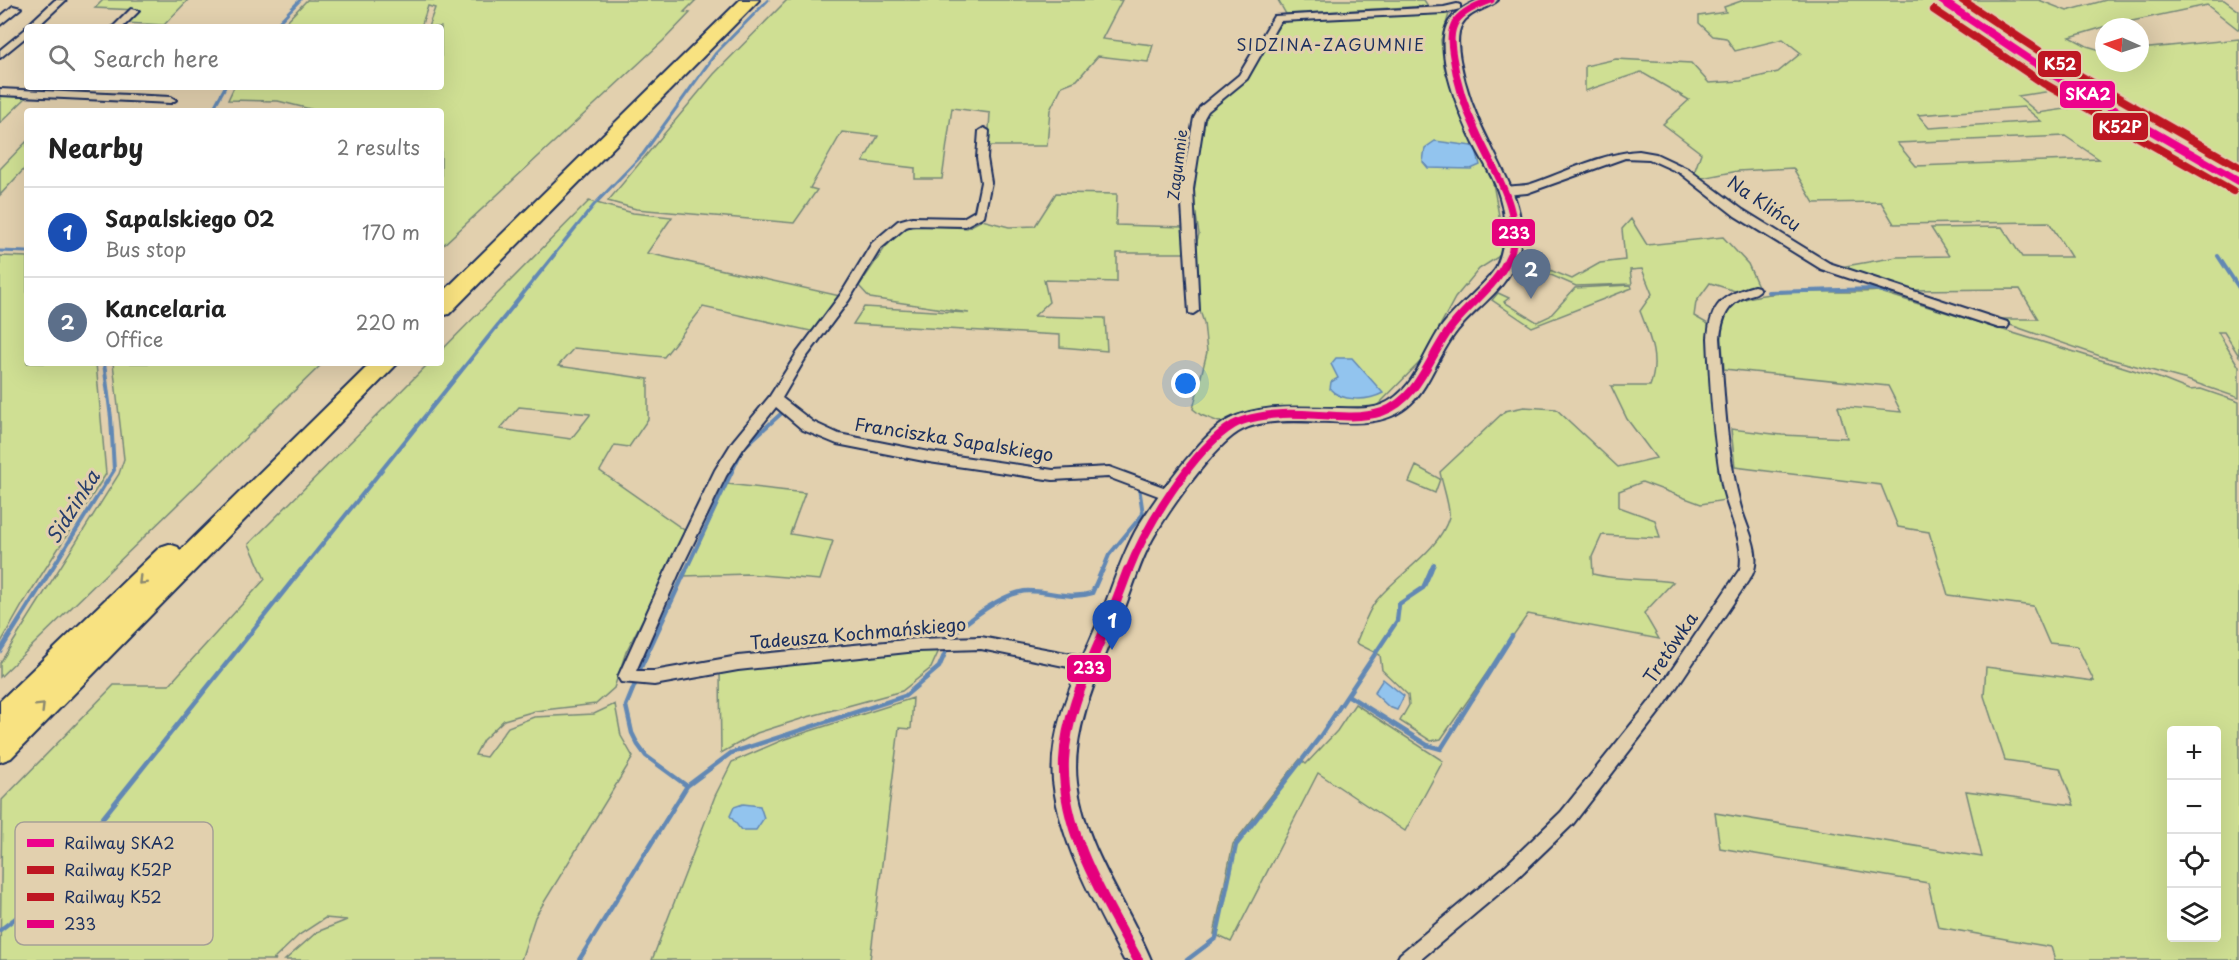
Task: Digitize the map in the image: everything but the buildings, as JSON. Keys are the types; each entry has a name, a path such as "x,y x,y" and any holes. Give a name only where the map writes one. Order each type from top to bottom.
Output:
{"highway":[{"path":"444,284 733,0"},
{"path":"444,305 750,0"},
{"path":"0,721 361,366"},
{"path":"0,748 383,366"}],"street":[{"path":"34,24 61,0"},
{"path":"1442,0 1457,9 1491,0"},
{"path":"0,22 16,8"},
{"path":"1138,960 1106,901 1077,829 1069,805 1064,778 1069,737 1093,665 1128,569 1145,534 1224,430 1235,424 1266,417 1369,415 1385,412 1401,405 1424,378 1451,326 1506,267 1511,254 1513,226 1506,191 1479,138 1454,68 1450,38 1457,9"},
{"name":"Zagumnie","path":"1192,310 1187,189 1199,118 1204,109 1243,77 1277,18 1457,9"},
{"path":"121,24 134,11"},
{"path":"0,55 24,34"},
{"path":"0,92 53,91 171,100"},
{"path":"775,399 801,356 845,297 876,246 893,231 912,221 965,222 980,213 986,182 982,158 984,131"},
{"name":"Na Klińcu","path":"1506,191 1527,189 1624,155 1639,153 1652,156 1684,171 1739,213 1825,266 1873,284 2003,325"},
{"name":"Tretówka","path":"1406,960 1508,875 1567,818 1659,701 1747,571 1750,562 1738,526 1729,482 1714,338 1715,321 1719,309 1733,298 1754,290"},
{"name":"Franciszka Sapalskiego","path":"775,399 808,426 837,439 929,457 1053,475 1108,472 1172,496"},
{"name":"Tadeusza Kochmańskiego","path":"775,399 738,445 720,474 672,573 626,677 654,678 738,663 917,645 981,643 1093,665"}],"green space":[{"path":"103,0 188,0 165,24 124,23 136,10 95,8"},
{"path":"307,0 696,0 684,12 690,13 663,41 444,244 444,108 306,108 278,101 228,100 233,90 444,90 444,24 429,24 435,8 428,6 422,24 284,24"},
{"path":"787,0 1122,0 1102,39 1153,45 1148,62 1098,56 1077,80 1062,86 1050,110 1047,146 988,146 990,113 952,108 942,179 915,179 915,168 863,162 878,136 842,132 810,188 817,190 794,223 636,209 608,201 714,74"},
{"path":"1278,0 1424,0 1428,6 1286,14"},
{"path":"1744,0 1938,0 1986,37 2065,89 2018,96 2038,113 2093,105 2239,189 2239,356 2224,332 2218,332 2239,367 2239,398 2187,380 2103,357 1993,319 2038,319 2020,289 1907,290 1840,267 1897,257 1949,256 1931,228 2002,227 2022,257 2071,257 2049,222 1894,224 1881,202 1814,203 1793,168 1738,171 1702,178 1694,173 1701,153 1663,124 1689,100 1641,72 1585,91 1585,66 1616,59 1691,63 1709,83 1741,81 1778,72 1801,53 1783,39 1735,51 1726,38 1713,36 1699,23 1699,16 1726,12 1724,7","holes":["2024,107 2041,121 1929,128 1918,115","2065,136 2099,159 1916,166 1897,143"]},
{"path":"1962,0 2039,0 2067,11 2106,0 2224,0 2239,11 2239,30 2207,5 2146,18 2095,18 2095,30 2070,37 2095,48 2095,72 2149,72 2149,48 2239,39 2239,166 2061,67 1989,22"},
{"path":"1431,12 1449,14 1441,40 1444,66 1462,120 1492,178 1501,226 1501,255 1479,269 1455,298 1421,361 1375,408 1299,410 1219,422 1201,415 1193,409 1207,352 1204,323 1196,298 1193,255 1199,234 1192,191 1203,118 1265,47 1283,20"},
{"path":"0,96 27,97 0,123"},
{"path":"24,144 24,169 0,195 0,169"},
{"path":"1056,193 1117,194 1116,225 1184,227 1185,253 1117,253 1117,282 1044,280 1049,302 1034,316 1105,318 1107,351 1060,347 1060,335 853,324 864,307 969,313 870,298 859,286 884,249 903,228 924,225 967,228 982,220 1009,227 1035,226"},
{"path":"589,201 633,213 672,217 647,253 840,296 815,332 703,307 664,357 574,348 558,366 648,379 648,419 629,447 615,445 600,471 687,532 626,652 614,688 596,704 535,711 504,720 483,740 475,755 486,757 508,727 534,717 594,714 615,704 621,736 633,757 535,917 521,960 285,960 317,932 347,920 325,918 299,935 274,959 276,960 0,960 2,800 114,685 169,685 265,579 249,544 426,366 444,366 444,348","holes":["519,407 590,415 571,439 500,429"]},
{"path":"1631,219 1647,245 1723,237 1748,264 1758,286 1738,292 1710,283 1696,302 1694,316 1708,324 1725,500 1701,504 1642,482 1619,491 1619,507 1655,520 1660,538 1602,535 1592,557 1593,574 1613,578 1673,582 1644,613 1659,639 1528,614 1441,739 1431,741 1400,721 1409,705 1408,695 1382,670 1380,655 1356,643 1376,601 1427,552 1444,530 1449,513 1440,472 1505,411 1524,407 1556,409 1618,467 1656,458 1627,419 1611,386 1650,386 1653,376 1652,348 1640,311 1652,294 1642,269 1630,270 1632,284 1576,286 1523,263 1525,260 1572,279 1600,263 1625,260 1622,229"},
{"path":"0,256 24,257 24,366 96,366 106,474 24,602 0,644"},
{"path":"1631,285 1632,288 1532,327 1492,300 1498,293 1509,298 1504,302 1537,322 1550,316 1575,288"},
{"path":"1877,291 2159,378 2189,390 2201,389 2239,402 2239,960 2055,960 2051,947 1938,927 1928,883 1720,848 1715,813 1982,857 1966,791 2074,805 2060,768 2005,760 1984,696 1986,667 2094,681 2077,646 2049,643 2033,606 1948,595 1929,532 1898,527 1881,485 1735,467 1731,429 1782,435 1847,438 1838,406 1901,412 1888,386 1724,369 1722,326 1725,313 1734,304 1750,297 1795,292"},
{"path":"113,366 320,366 0,677 0,663 119,474 124,459"},
{"path":"1416,466 1440,479 1435,493 1409,482"},
{"path":"727,484 805,493 790,534 833,541 820,580 748,574 684,576"},
{"path":"940,648 931,668 902,691 757,733 721,753 720,672"},
{"path":"913,698 911,729 899,728 870,960 652,960 715,796 732,762 785,739"},
{"path":"1355,704 1443,761 1405,831 1318,773 1231,942 1214,934 1233,844 1300,759 1306,764 1337,731"}],"water":[{"path":"1435,141 1472,146 1476,149 1480,165 1471,169 1428,168 1423,162 1425,148"},
{"path":"1336,358 1352,358 1383,393 1370,398 1355,399 1335,393 1330,389 1331,382 1338,378 1331,364"},
{"path":"1383,679 1404,696 1397,710 1389,707 1374,693"},
{"path":"743,804 760,806 764,818 756,830 741,830 730,816 734,807"}],"waterway":[{"name":"Sidzinka","path":"277,24 300,0"},
{"path":"553,256 594,205 643,154 716,53 768,0"},
{"name":"Sidzinka","path":"214,108 223,90"},
{"path":"0,251 24,252"},
{"path":"300,572 554,255"},
{"path":"2218,256 2239,288"},
{"path":"1768,292 1874,289 1891,293"},
{"name":"Sidzinka","path":"50,572 114,470 111,418 104,366"},
{"path":"685,572 743,448 784,411"},
{"path":"1102,572 1109,555 1143,514 1139,487"},
{"path":"1431,570 1434,564"},
{"name":"Sidzinka","path":"0,651 51,570"},
{"path":"100,822 301,570"},
{"path":"641,667 686,570"},
{"path":"949,638 986,608 1019,592 1036,591 1076,596 1092,593 1102,570"},
{"path":"1187,960 1216,938 1236,845 1319,738 1397,621 1399,604 1423,588 1431,570"},
{"path":"1349,696 1427,745 1441,749 1512,636"},
{"path":"687,786 731,753 905,696 939,667 946,651"},
{"path":"635,684 626,706 632,733 638,745 646,756 687,786"},
{"path":"579,960 687,786"},
{"path":"0,930 15,919"}],"rail line":[{"name":"SKA2","path":"1941,0 2050,73 2239,181"},
{"name":"K52","path":"1962,0 2056,62 2239,167"},
{"name":"K52P","path":"1934,10 2043,83 2233,191"}],"transit line":[{"name":"233","path":"1138,960 1083,852 1069,806 1064,761 1078,696 1142,540 1170,495 1211,444 1235,424 1266,415 1365,415 1383,411 1397,404 1418,382 1442,339 1452,326 1492,286 1503,271 1511,253 1514,236 1513,219 1502,185 1466,109 1457,80 1451,46 1452,32 1458,19 1471,9 1491,0"}],"place":[{"name":"Kancelaria","path":"1531,299"},
{"name":"Sapalskiego 02","path":"1112,650"}],"district":[{"name":"SIDZINA-ZAGUMNIE","path":"1331,45"}]}
